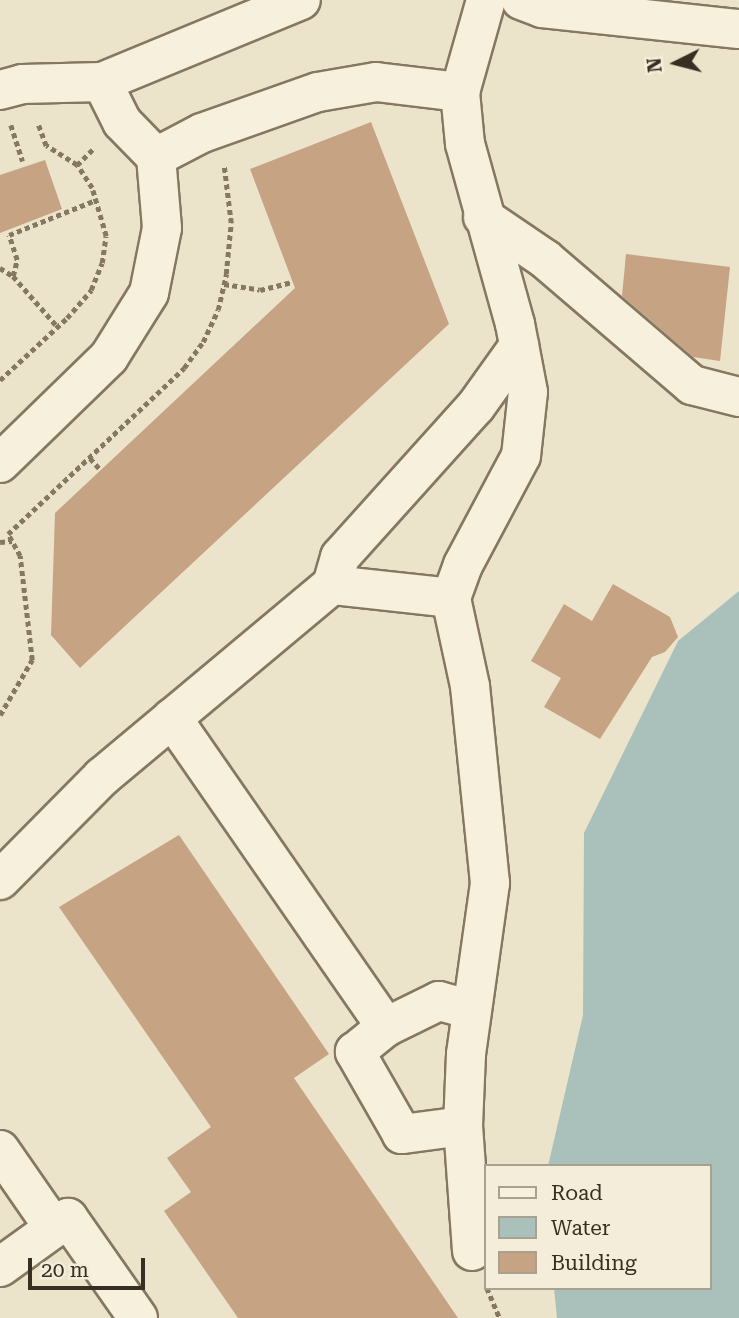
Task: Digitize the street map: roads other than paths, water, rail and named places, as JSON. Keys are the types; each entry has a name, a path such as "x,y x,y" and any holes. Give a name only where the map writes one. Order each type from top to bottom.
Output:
{"lane":[{"path":"11,103 22,84 102,82 301,0"},
{"path":"472,1251 463,1126 472,1010 489,871 470,686 451,598 463,565 521,456 527,392 519,346 465,144 460,92 485,0"},
{"path":"521,0 542,8 739,29"},
{"path":"0,463 109,357 149,293 162,228 156,157 122,122 102,82"},
{"path":"156,157 213,128 318,92 376,82 460,92"},
{"path":"484,217 545,259 692,385 739,397"},
{"path":"0,880 102,777 332,584 340,558 476,407 519,346"},
{"path":"332,584 451,598"},
{"path":"172,718 386,1027"},
{"path":"463,1126 402,1134 355,1052 386,1027 439,1001 472,1010"},
{"path":"0,1150 54,1228"},
{"path":"0,1267 68,1218 138,1318"}],"water":[{"path":"739,591 739,1318 557,1318 554,1290 711,1290 711,1164 548,1164 583,1015 584,833 678,641"}]}
